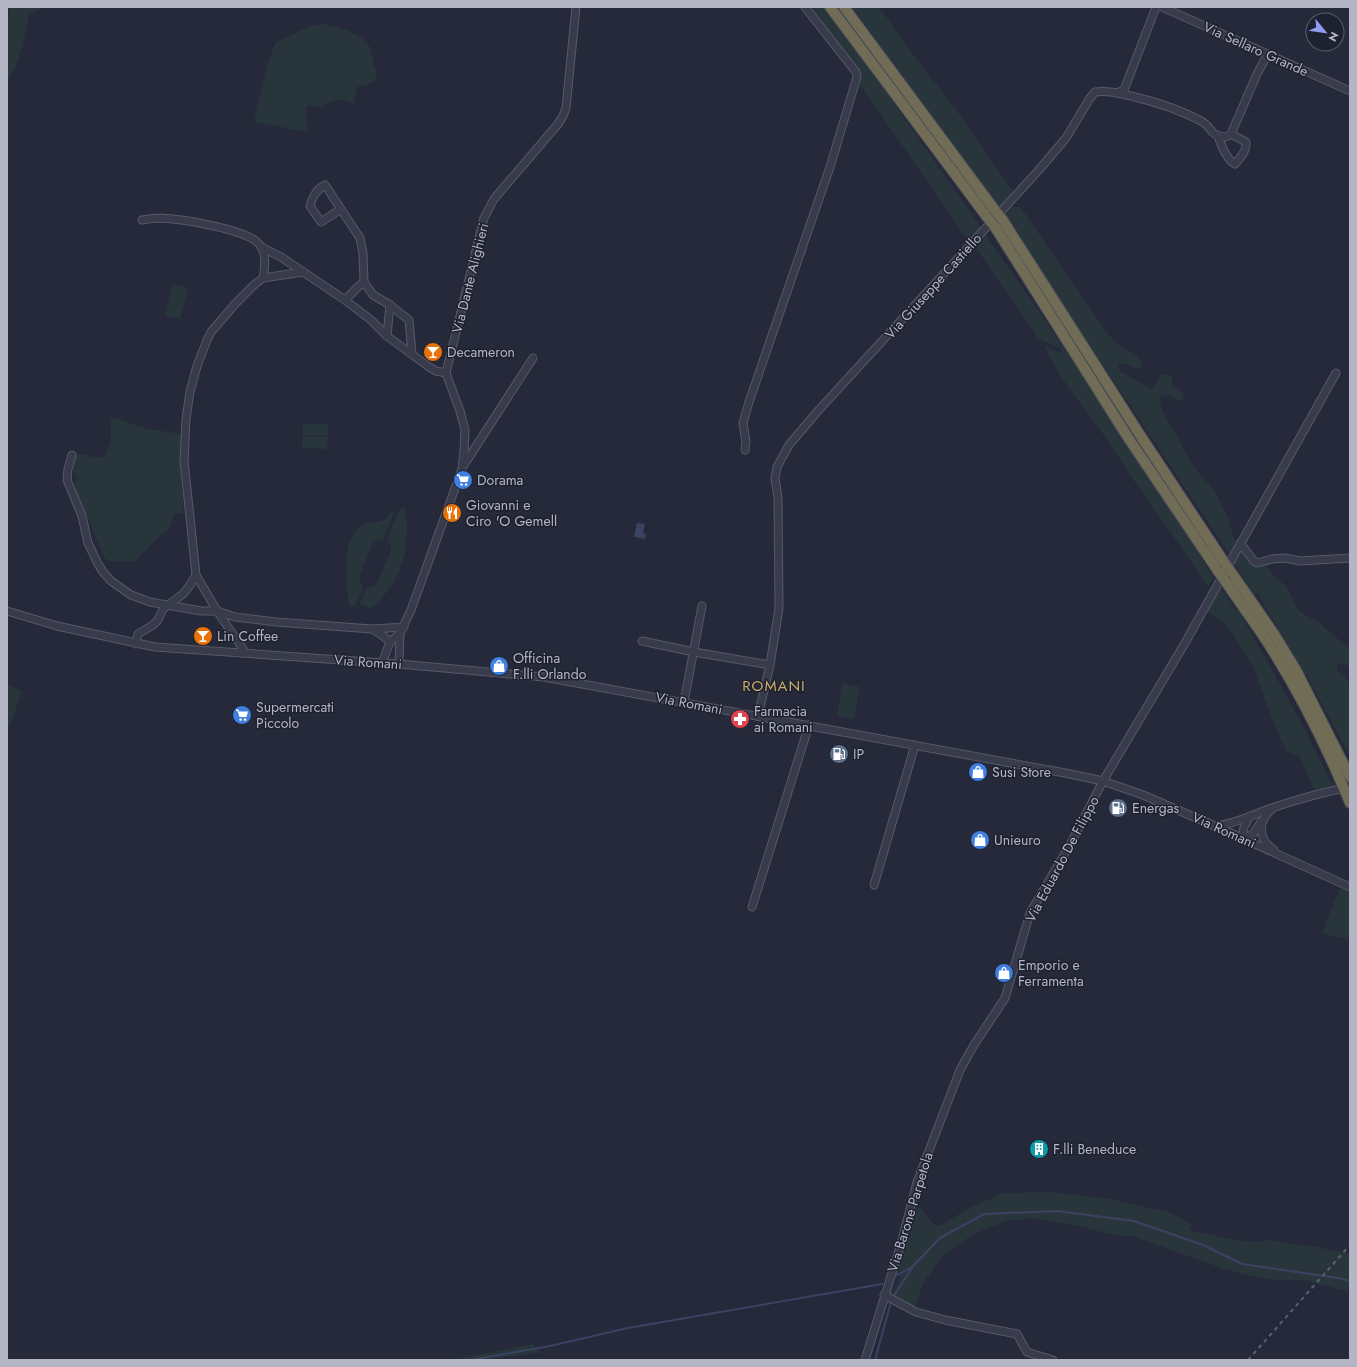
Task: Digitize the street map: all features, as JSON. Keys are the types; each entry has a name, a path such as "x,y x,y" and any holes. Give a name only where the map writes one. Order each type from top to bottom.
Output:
{"highway":[{"path":"830,7 991,213"},
{"path":"844,7 998,223 1224,562 1274,634 1296,670 1347,785 1350,803"},
{"path":"998,223 1129,439 1266,640 1289,678 1347,785"}],"street":[{"name":"Via Dante Alighieri","path":"446,372 484,218 494,199 558,124 566,108 576,7"},
{"path":"745,450 746,442 743,424 749,402 830,167 857,77 856,72 805,7"},
{"path":"1117,93 1124,90 1156,7"},
{"name":"Via Sellaro Grande","path":"1162,7 1350,91"},
{"path":"1231,134 1246,142 1246,146 1241,157 1235,164 1229,159 1220,143 1218,136 1226,137 1231,134 1254,80 1268,54"},
{"name":"Via Giuseppe Castiello","path":"758,716 770,665 779,608 778,498 775,478 777,467 789,445 817,412 1038,171 1066,138 1095,92 1104,91 1117,93 1171,106 1207,124 1212,133 1218,136"},
{"path":"341,209 321,222 310,206 317,189 325,184 360,238 363,253 364,282 373,295 390,305 409,320 412,354"},
{"path":"142,220 161,218 223,228 252,237 261,247 281,257 346,300 388,336 429,367 436,371 446,372 465,430 462,469"},
{"path":"261,247 265,266 263,278"},
{"path":"243,653 243,649 217,611 196,574 184,460 186,419 190,392 197,366 211,332 235,304 263,278 302,272"},
{"path":"346,300 358,286 364,282"},
{"path":"388,336 390,305"},
{"path":"399,664 402,630 419,590 462,469 533,358"},
{"name":"Via Eduardo De Filippo","path":"1000,1006 1008,990 1030,913 1071,843 1103,781 1181,650 1336,373"},
{"path":"72,455 67,480 82,516 88,543 98,564 111,580 131,596 150,602 201,611 217,611 235,617 276,622 402,630"},
{"path":"1240,543 1254,561 1258,563 1272,559 1285,558 1300,561 1350,558"},
{"path":"136,644 138,634 153,625 163,609 183,594 196,574"},
{"path":"684,702 702,606"},
{"name":"Via Romani","path":"7,611 57,626 136,644 163,648 399,664 544,677 809,725 1103,781 1143,795 1281,855 1350,887"},
{"path":"372,629 390,642"},
{"path":"382,663 390,642 402,630"},
{"path":"642,641 694,652 770,665"},
{"path":"752,907 809,725"},
{"path":"874,885 915,745"},
{"path":"1215,826 1234,822 1275,807 1347,785"},
{"path":"1242,839 1252,834 1262,820 1275,807"},
{"path":"1242,839 1244,827 1250,816"},
{"path":"1262,820 1261,832 1263,837 1271,848 1281,855"},
{"name":"Via Barone Parpetola","path":"865,1360 901,1244 916,1182 957,1078 974,1045 1000,1006"},
{"path":"884,1295 916,1312 945,1320 1017,1334 1027,1352 1053,1360"}],"shaded area":[{"path":"10,7 47,7 29,14 19,58 12,75 7,82 7,18"},
{"path":"807,7 823,7 904,117 982,229 969,242 859,83 861,80 859,71"},
{"path":"852,7 879,7 909,49 957,111 1013,191 999,209"},
{"path":"323,24 341,28 353,33 368,44 371,50 376,72 374,82 357,87 353,104 340,100 320,107 307,105 306,118 308,132 254,122 267,67 275,43 308,27"},
{"path":"1010,207 1020,207 1108,334 1118,345 1135,355 1142,365 1139,369 1137,369 1122,363 1118,366 1120,371 1151,389 1161,376 1172,375 1172,385 1183,394 1183,398 1180,402 1172,396 1163,395 1160,398 1161,408 1194,467 1215,492 1229,520 1236,546 1230,555 1001,213"},
{"path":"985,234 1034,304 1184,527 1213,578 1208,587 1130,475 1112,446 1065,382 1045,346 1063,354 1060,348 1039,339 974,245"},
{"path":"172,284 188,288 180,319 165,315"},
{"path":"110,417 145,428 181,434 180,464 184,513 174,515 169,529 156,539 135,561 110,561 105,559 88,518 74,490 77,477 72,468 76,453 97,458 105,457 111,440"},
{"path":"303,424 328,424 328,436 303,435"},
{"path":"303,436 328,437 327,449 302,448"},
{"path":"400,508 405,508 407,528 405,555 395,581 379,602 370,608 360,604 367,587 373,587 377,583 391,551 391,545 387,540"},
{"path":"394,512 383,539 377,540 373,543 360,574 360,582 364,587 355,606 349,607 346,562 350,540 355,531 363,525 382,521 389,513"},
{"path":"1241,548 1261,565 1266,565 1276,578 1286,586 1299,611 1320,623 1335,637 1350,647 1350,666 1337,663 1337,670 1350,683 1350,756 1309,680 1257,593 1254,595 1233,561"},
{"path":"1220,587 1235,610 1237,609 1263,653 1332,785 1314,790 1300,756 1286,751 1252,664 1226,624 1206,611"},
{"path":"842,684 860,687 854,719 837,716"},
{"path":"7,685 22,691 7,733"},
{"path":"1340,888 1350,892 1350,940 1323,934 1326,922"},
{"path":"1050,1192 1110,1199 1172,1213 1191,1224 1189,1230 1240,1241 1259,1242 1268,1240 1322,1248 1350,1254 1350,1292 1304,1280 1276,1280 1227,1270 1132,1236 1113,1235 1075,1225 1032,1218 1008,1221 989,1227 969,1237 944,1255 925,1280 914,1308 892,1294 903,1270 897,1272 916,1208 919,1207 936,1226 940,1226 969,1208 997,1196 999,1193"},
{"path":"533,1344 540,1353 489,1360 452,1360"}],"water":[{"path":"637,523 645,524 643,533 646,534 645,539 634,537"}],"waterway":[{"path":"894,1296 913,1266 940,1238 984,1214 1057,1211 1134,1221 1203,1245 1242,1264 1350,1281"},
{"path":"897,1275 912,1267"},
{"path":"471,1360 550,1346 628,1328 882,1284"},
{"path":"875,1360 891,1302"}],"railway":[{"path":"1248,1360 1350,1245"}],"place":[{"name":"Decameron","path":"433,352"},
{"name":"Dorama","path":"463,480"},
{"name":"Giovanni e Ciro 'O Gemell","path":"452,513"},
{"name":"Lin Coffee","path":"203,636"},
{"name":"Officina F.lli Orlando","path":"499,666"},
{"name":"Supermercati Piccolo","path":"242,715"},
{"name":"Farmacia ai Romani","path":"740,719"},
{"name":"IP","path":"839,754"},
{"name":"Susi Store","path":"978,772"},
{"name":"Energas","path":"1118,808"},
{"name":"Unieuro","path":"980,840"},
{"name":"Emporio e Ferramenta","path":"1004,973"},
{"name":"F.lli Beneduce","path":"1039,1149"}],"district":[{"name":"ROMANI","path":"774,686"}]}
